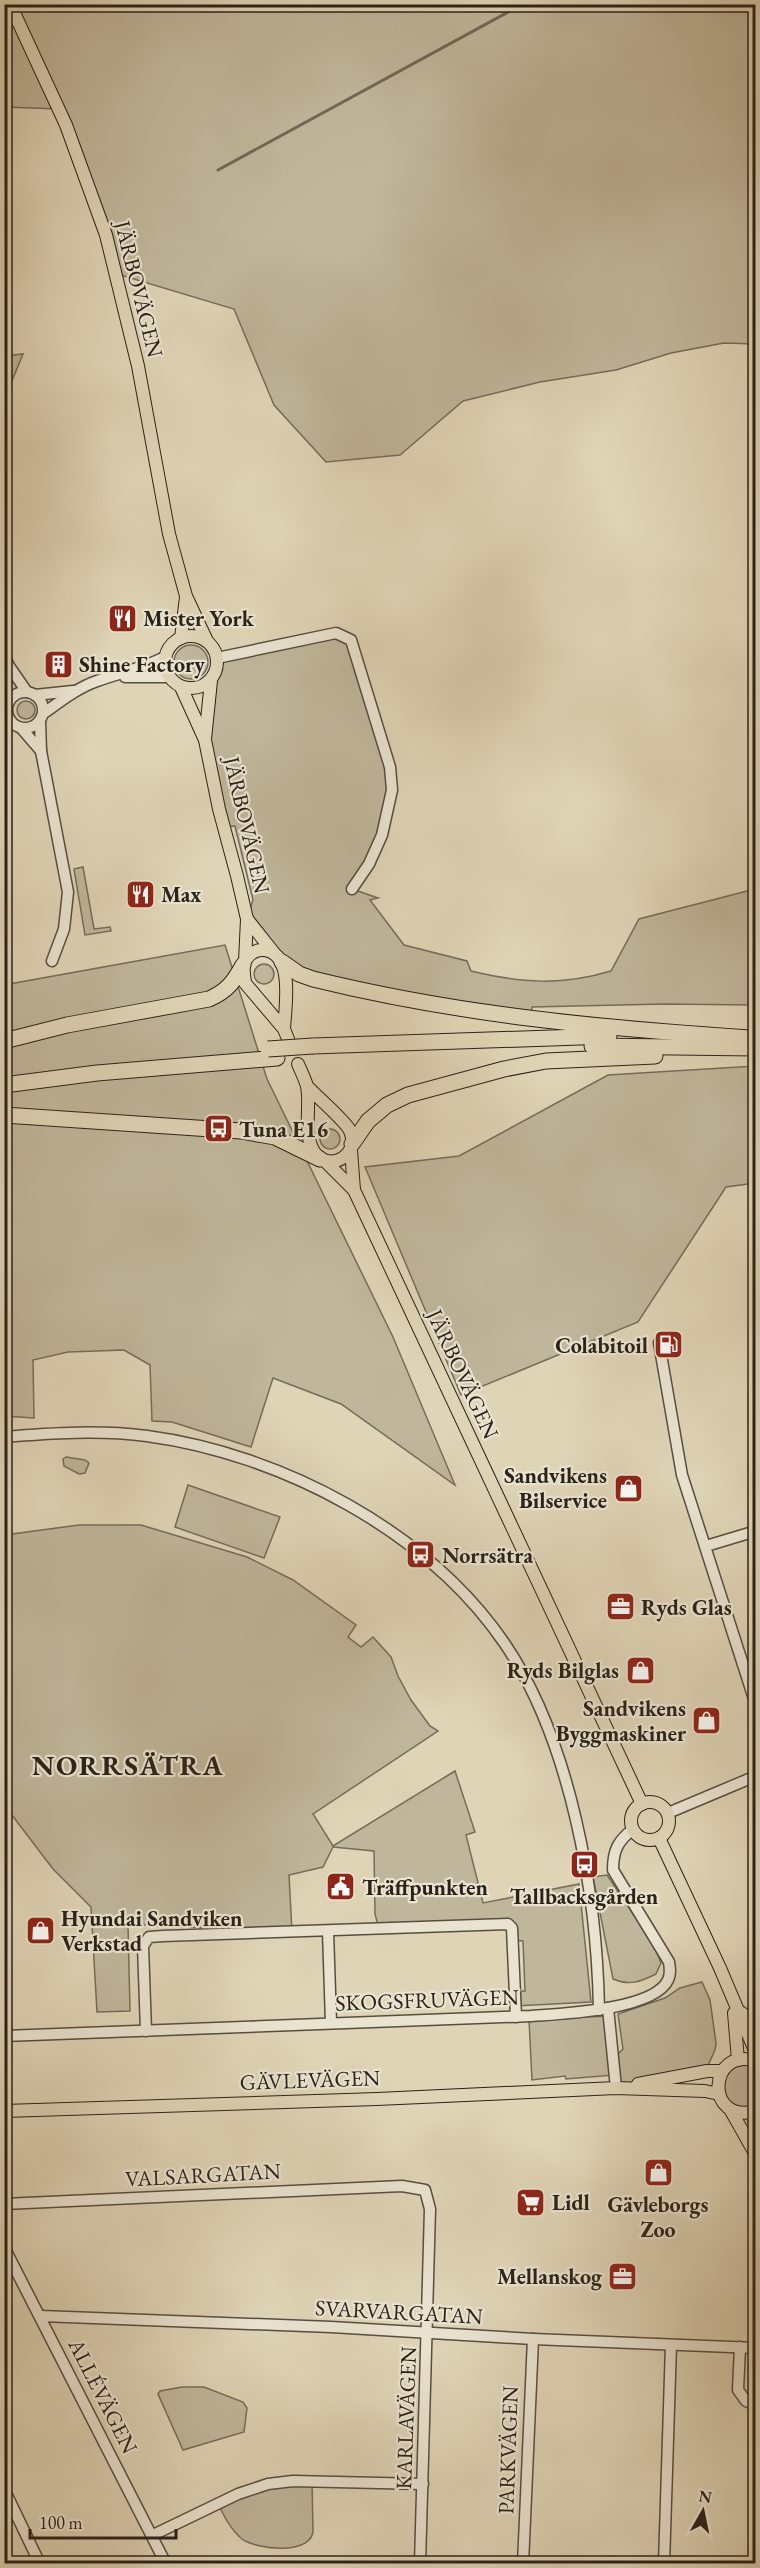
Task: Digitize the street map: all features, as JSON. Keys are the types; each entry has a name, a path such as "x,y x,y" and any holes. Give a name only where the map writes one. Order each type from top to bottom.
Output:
{"highway":[{"path":"278,958 299,974 313,979 436,1005 565,1024 753,1043"},
{"path":"4,1041 67,1025 209,999 223,993 229,987 244,963"},
{"path":"4,1075 96,1064 568,1037 753,1043"},
{"path":"351,1147 368,1121 387,1105 408,1095 504,1069 546,1061 753,1043"},
{"path":"4,1085 273,1054"},
{"path":"4,1114 241,1131 275,1137 323,1160"}],"main road":[{"name":"JÄRBOVÄGEN","path":"10,4 66,125 106,235 138,366 169,534 186,596 207,641"},
{"name":"JÄRBOVÄGEN","path":"181,638 186,596"},
{"path":"197,637 207,641 218,658 218,667 210,681 196,689 182,687 169,677 166,671 165,657 168,649 181,638 197,637"},
{"name":"JÄRBOVÄGEN","path":"205,740 210,681"},
{"name":"JÄRBOVÄGEN","path":"182,687 205,740 219,809 247,919 245,983 286,1034 286,978 278,958 247,919"},
{"path":"244,963 258,950 267,950 278,958"},
{"name":"JÄRBOVÄGEN","path":"298,1064 307,1086 310,1143 323,1160 354,1190 642,1804"},
{"name":"JÄRBOVÄGEN","path":"307,1086 349,1130 354,1190"},
{"path":"323,1160 340,1160 346,1157 351,1147"},
{"path":"642,1804 658,1804 668,1813 669,1827 659,1838 645,1839 633,1829 632,1814 642,1804"},
{"path":"659,1838 756,2054"},
{"path":"734,2003 756,2028"},
{"path":"734,2003 738,2060 756,2061"},
{"name":"GÄVLEVÄGEN","path":"616,2088 707,2071 722,2071 730,2063 738,2060"},
{"path":"722,2071 718,2082 719,2094 756,2155"},
{"name":"GÄVLEVÄGEN","path":"4,2111 377,2099 616,2088 705,2091 719,2094"},
{"path":"730,2109 741,2113 754,2112 756,2128"}],"street":[{"path":"218,658 336,633 351,640 390,767 392,790 382,836 369,864 352,889"},
{"path":"13,726 32,728 42,717 77,690 165,657"},
{"path":"7,661 31,693 42,703 41,751 68,892 63,929 52,961"},
{"path":"7,661 8,717 13,726 41,751"},
{"path":"113,677 169,677"},
{"path":"7,706 17,694 77,690"},
{"path":"659,1343 682,1475 756,1705"},
{"path":"4,1437 71,1433 139,1435 192,1444 253,1463 304,1483 363,1514 424,1557 460,1590 486,1619 515,1661 549,1734 571,1805 588,1882 603,2009 616,2088"},
{"path":"706,1546 756,1531"},
{"path":"668,1813 756,1776"},
{"name":"SKOGSFRUVÄGEN","path":"4,2036 516,2017 603,2009 655,1993 668,1980 669,1962 613,1870 618,1843 633,1829"},
{"path":"146,2031 143,1946 146,1939 163,1936 508,1924 512,1928 516,2017"},
{"path":"328,1931 331,2024"},
{"name":"VALSARGATAN","path":"4,2204 402,2186"},
{"name":"KARLAVÄGEN","path":"402,2186 425,2190 429,2197 428,2332 420,2564"},
{"name":"ALLÉVÄGEN","path":"4,2247 153,2535 163,2562"},
{"name":"SVARVARGATAN","path":"41,2316 756,2348"},
{"name":"PARKVÄGEN","path":"523,2564 533,2339"},
{"path":"664,2564 671,2345"},
{"path":"740,2348 738,2390 746,2401 756,2405"},
{"path":"153,2535 238,2494 268,2484 293,2481 423,2484"},
{"path":"4,2489 40,2564"}],"shaded area":[{"path":"5,5 755,5 755,344 724,343 671,353 616,370 540,382 463,401 400,455 326,462 274,405 234,309 117,274 58,109 5,107"},
{"path":"23,354 7,393 5,394 5,356"},
{"path":"336,633 351,640 390,767 382,835 352,889 378,898 370,900 404,945 467,961 471,971 489,975 541,981 575,979 611,971 639,919 755,889 755,1005 664,1004 532,1007 531,1019 299,974 247,919 253,900 235,826 224,827 205,740 211,681 218,667 217,658"},
{"path":"191,645 203,650 208,662 203,674 191,679 179,674 174,662 179,650"},
{"path":"26,701 32,704 35,710 32,716 26,719 20,716 17,710 20,704"},
{"path":"83,867 94,929 110,927 111,931 85,935 74,869"},
{"path":"225,945 267,1079 393,1337 455,1485 341,1404 273,1378 251,1447 172,1422 152,1421 150,1365 124,1350 68,1352 33,1360 34,1418 5,1416 4,985"},
{"path":"264,964 271,967 274,974 271,981 264,984 257,981 254,974 257,967"},
{"path":"755,1066 755,1183 726,1187 638,1322 461,1395 365,1167 459,1156 608,1075"},
{"path":"330,1129 337,1132 340,1139 337,1146 330,1149 323,1146 320,1139 323,1132"},
{"path":"66,1457 85,1460 89,1463 85,1473 79,1474 64,1466 63,1459"},
{"path":"188,1485 280,1517 264,1558 175,1527"},
{"path":"79,1525 141,1525 247,1557 293,1580 356,1625 348,1637 361,1647 373,1637 391,1657 411,1700 430,1726 438,1731 313,1814 333,1846 455,1771 475,1832 466,1835 483,1903 579,1884 591,2002 515,2006 515,1991 525,1991 523,1941 513,1940 512,1928 379,1929 375,1914 374,1851 333,1847 323,1867 289,1875 292,1932 128,1924 130,2011 97,2012 91,1907 53,1869 5,1806 5,1535"},
{"path":"607,1875 654,1945 661,1963 656,1974 640,1981 629,1983 613,1979 593,1877"},
{"path":"702,1982 710,2000 716,2043 707,2071 616,2088 614,2075 566,2079 565,2076 532,2080 529,2020 608,2016 613,2060 619,2060 618,2054 623,2049 618,2014 665,1998 680,1988"},
{"path":"750,2059 756,2061 755,2111 724,2103 721,2073"},
{"path":"182,2387 204,2387 243,2402 247,2408 244,2432 183,2450 158,2394 160,2391"},
{"path":"312,2482 313,2532 309,2539 293,2547 270,2548 242,2539 231,2527 218,2504 238,2494"}],"waterway":[{"path":"218,170 523,4"}],"place":[{"name":"Mister York","path":"122,618"},
{"name":"Shine Factory","path":"58,664"},
{"name":"Max","path":"140,894"},
{"name":"Tuna E16","path":"218,1129"},
{"name":"Colabitoil","path":"669,1345"},
{"name":"Sandvikens Bilservice","path":"628,1488"},
{"name":"Norrsätra","path":"421,1555"},
{"name":"Ryds Glas","path":"620,1607"},
{"name":"Ryds Bilglas","path":"640,1670"},
{"name":"Sandvikens Byggmaskiner","path":"707,1721"},
{"name":"Tallbacksgården","path":"584,1864"},
{"name":"Träffpunkten","path":"341,1887"},
{"name":"Hyundai Sandviken Verkstad","path":"40,1931"},
{"name":"Gävleborgs Zoo","path":"658,2172"},
{"name":"Lidl","path":"531,2202"},
{"name":"Mellanskog","path":"623,2276"}],"district":[{"name":"NORRSÄTRA","path":"128,1765"}]}
